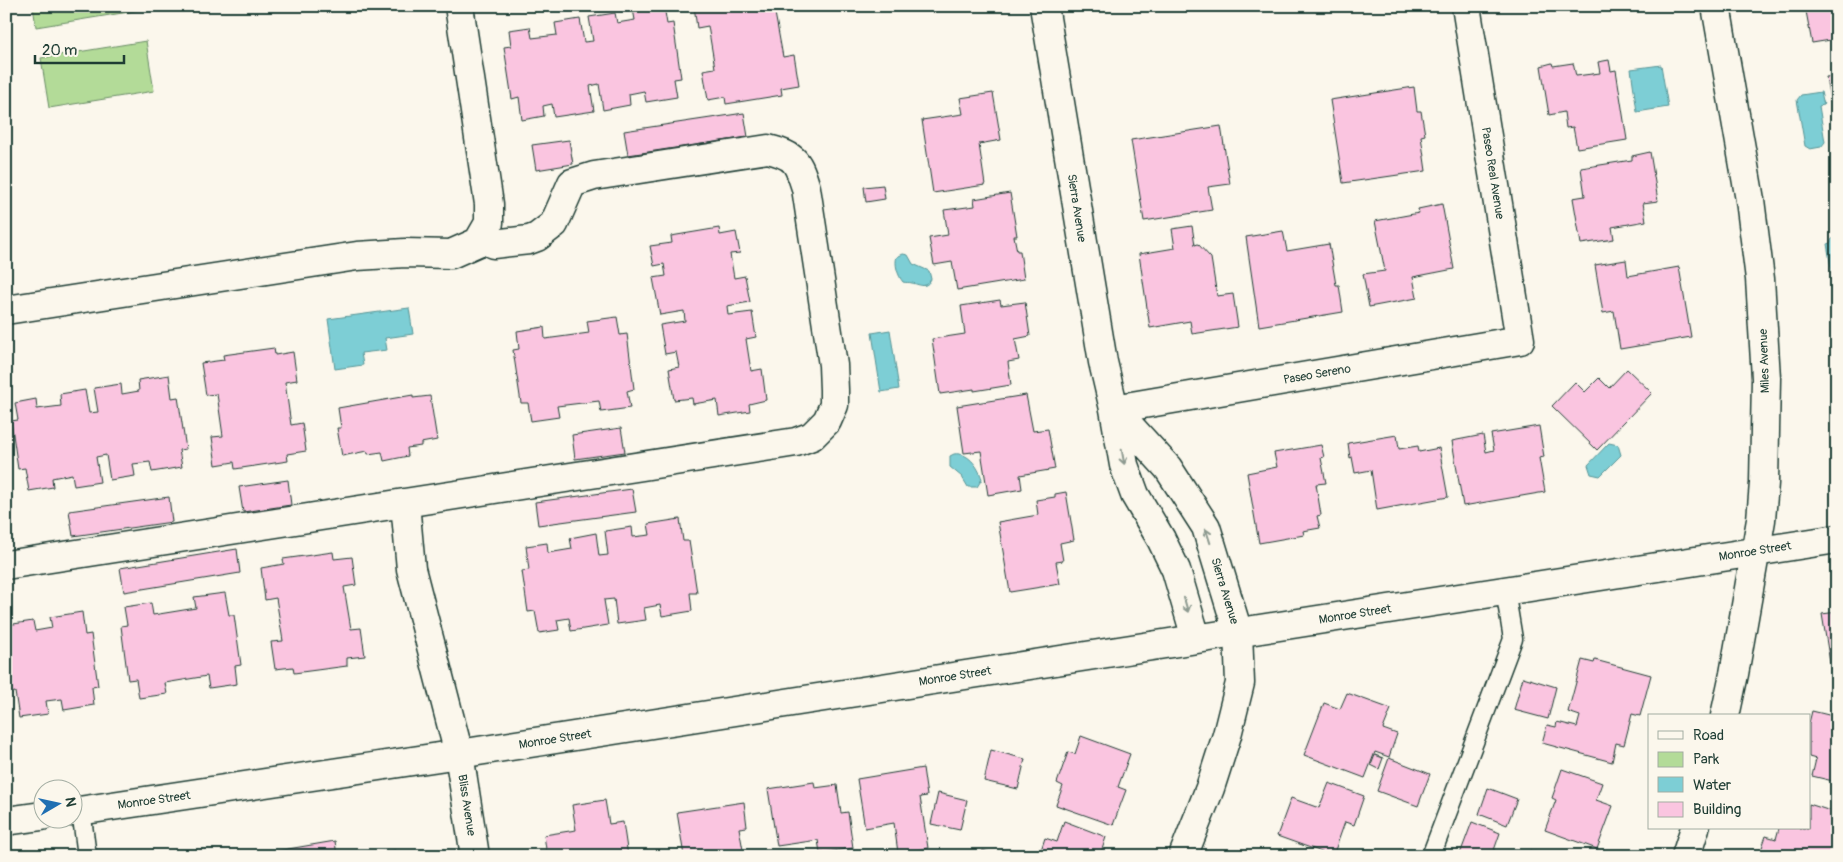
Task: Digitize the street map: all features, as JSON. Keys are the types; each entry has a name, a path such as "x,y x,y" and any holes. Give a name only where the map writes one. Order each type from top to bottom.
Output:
{"street":[{"path":"6,310 357,256 405,253 451,254 478,242 488,223 490,204 459,6"},
{"name":"Sierra Avenue","path":"1044,6 1102,362 1114,409 1124,465 1135,495 1161,539 1176,570 1196,638"},
{"name":"Paseo Real Avenue","path":"1466,6 1520,340"},
{"name":"Miles Avenue","path":"1716,6 1750,200 1760,279 1766,387 1764,483 1756,551 1725,714"},
{"path":"6,565 796,442 812,436 828,421 834,405 833,365 806,188 799,167 787,154 768,149 594,176 572,183 554,224 537,237 493,244 481,238"},
{"name":"Paseo Sereno","path":"1114,409 1520,340"},
{"name":"Sierra Avenue","path":"1114,409 1168,468 1206,528 1238,632 1240,683 1227,735 1210,788 1183,856"},
{"name":"Bliss Avenue","path":"405,503 411,569 459,754 475,856"},
{"name":"Monroe Street","path":"82,810 459,754 1837,539"},
{"path":"6,822 32,818"},
{"path":"1686,856 1694,830"}],"lane":[{"path":"1431,856 1513,639 1505,590"},
{"path":"81,830 87,856"}],"green space":[{"path":"33,6 141,6 141,10 36,27"},
{"path":"146,41 154,91 49,108 41,58"}],"water":[{"path":"1661,65 1668,107 1637,112 1631,69"},
{"path":"1821,92 1824,105 1819,106 1825,142 1821,147 1810,149 1805,146 1797,100 1801,95"},
{"path":"1837,237 1837,284 1834,285 1827,244"},
{"path":"903,254 908,255 913,264 929,271 931,279 927,284 923,286 903,282 898,273 896,263 897,257"},
{"path":"409,308 413,334 385,338 387,350 361,353 363,365 335,369 328,319"},
{"path":"890,330 899,389 881,392 872,333"},
{"path":"1609,443 1618,445 1621,455 1600,476 1591,474 1588,465"},
{"path":"954,454 964,455 978,469 982,479 977,487 968,487 962,477 950,467 950,456"}],"building":[{"path":"664,6 667,24 673,23 681,78 674,79 677,97 646,102 644,91 629,94 630,105 603,110 599,84 590,86 594,111 554,117 552,104 543,106 544,116 522,120 519,97 512,99 504,47 511,46 509,30 530,27 532,38 557,35 555,23 580,19 584,42 593,41 589,17 615,13 617,23 635,20 633,9"},
{"path":"694,6 786,6 787,11 775,13 783,57 794,55 799,85 781,88 782,95 726,104 725,97 708,100 703,70 715,68 708,26 697,28"},
{"path":"1805,6 1837,6 1837,39 1812,43"},
{"path":"1609,60 1611,71 1616,70 1627,140 1577,148 1573,127 1566,128 1564,112 1549,115 1541,66 1552,63 1553,66 1573,63 1576,76 1600,73 1598,62"},
{"path":"1837,76 1837,142 1826,77"},
{"path":"1414,87 1417,111 1421,111 1425,135 1421,136 1426,171 1343,183 1330,100"},
{"path":"993,93 1001,140 979,144 985,185 933,193 922,120 963,114 960,98"},
{"path":"744,113 748,137 628,155 624,131"},
{"path":"1221,126 1230,184 1208,187 1212,210 1144,221 1131,140"},
{"path":"569,140 573,164 536,170 532,145"},
{"path":"1650,152 1658,201 1643,203 1646,221 1612,227 1614,239 1581,244 1573,198 1585,196 1581,168 1632,160 1632,156"},
{"path":"883,185 885,199 866,202 864,187"},
{"path":"1010,193 1017,236 1014,236 1017,251 1020,251 1024,279 957,290 952,262 934,265 929,238 948,235 944,210 975,206 974,199"},
{"path":"1442,204 1454,269 1413,277 1417,298 1369,307 1363,274 1385,271 1375,221 1419,213 1418,209"},
{"path":"1192,226 1195,245 1198,244 1211,258 1217,296 1233,294 1238,327 1192,334 1190,321 1150,328 1139,254 1175,248 1172,229"},
{"path":"719,228 720,235 736,232 740,253 730,254 734,278 745,276 750,302 727,306 728,315 752,312 756,337 746,339 751,371 762,369 766,400 749,404 750,411 719,416 717,400 693,404 692,398 674,400 669,369 679,367 676,352 665,354 660,325 685,321 684,311 660,315 653,278 666,276 664,264 654,266 650,246 672,243 671,236"},
{"path":"1283,231 1287,251 1329,244 1336,285 1339,285 1343,312 1259,326 1246,237"},
{"path":"1626,260 1628,276 1679,267 1691,337 1620,349 1614,311 1603,313 1595,265"},
{"path":"1000,300 1001,305 1025,302 1030,336 1015,339 1019,360 1008,362 1011,385 940,394 932,339 965,334 961,306"},
{"path":"617,317 620,335 627,334 634,389 627,391 630,408 601,412 599,401 557,406 559,417 531,421 528,403 521,403 513,350 519,349 517,331 544,327 545,339 589,333 587,321"},
{"path":"274,348 275,355 293,352 297,380 285,382 291,425 302,423 306,451 287,454 288,461 235,469 234,462 216,465 212,437 223,436 217,394 206,395 201,363 224,360 223,355"},
{"path":"1627,369 1652,393 1597,450 1552,406 1575,382 1585,392 1599,378 1609,388"},
{"path":"169,375 172,398 178,397 186,449 179,450 182,467 152,472 150,462 133,464 135,476 110,480 106,455 96,457 100,482 74,486 72,474 52,478 53,487 29,491 25,468 18,469 11,421 18,420 15,403 36,399 37,409 61,406 60,394 85,390 89,413 98,412 94,388 121,384 122,394 139,391 138,380"},
{"path":"413,395 413,398 430,396 437,440 421,443 421,446 407,448 408,456 384,461 382,452 368,454 367,451 342,456 337,428 341,428 338,408"},
{"path":"1026,395 1033,431 1048,429 1055,469 1020,475 1022,489 988,495 981,451 964,453 957,406"},
{"path":"1539,426 1544,457 1539,458 1545,492 1463,506 1452,441 1483,435 1486,452 1494,450 1491,434"},
{"path":"621,428 625,452 575,459 572,435"},
{"path":"1397,435 1399,449 1418,446 1419,452 1439,448 1448,497 1377,510 1371,470 1355,473 1348,443"},
{"path":"1321,445 1324,457 1321,458 1326,483 1316,484 1321,515 1317,516 1320,528 1303,531 1304,535 1259,543 1247,473 1277,467 1274,453"},
{"path":"288,480 291,505 243,512 239,487"},
{"path":"632,489 636,512 538,525 535,502"},
{"path":"1066,492 1074,540 1060,543 1063,561 1056,562 1060,584 1010,592 998,522 1038,515 1036,500 1055,497 1055,494"},
{"path":"169,497 172,522 73,536 69,511"},
{"path":"680,519 683,541 689,541 697,593 690,593 692,611 662,616 660,605 644,608 646,620 617,624 614,599 604,600 608,625 571,631 569,618 557,620 559,630 539,633 535,611 528,612 522,571 529,570 526,546 547,543 548,553 572,549 570,538 596,533 599,556 608,555 605,531 632,527 633,537 650,535 648,524"},
{"path":"237,549 240,573 124,592 120,568"},
{"path":"333,552 334,559 352,557 356,585 344,587 351,629 361,628 365,656 347,658 347,666 294,673 293,667 275,669 271,642 283,641 276,598 265,600 261,568 284,564 283,559"},
{"path":"225,593 229,615 234,615 241,665 235,666 237,684 209,688 207,676 165,683 167,694 139,698 136,679 128,680 121,626 127,625 124,607 151,603 153,615 196,608 194,597"},
{"path":"82,612 85,635 91,634 98,686 92,687 94,705 64,710 62,699 46,701 48,714 19,718 15,692 7,694 10,718 6,719 6,649 11,649 7,625 33,621 35,631 52,628 50,617"},
{"path":"1837,612 1837,686 1834,687 1822,614"},
{"path":"1582,660 1594,663 1595,660 1651,675 1640,716 1632,714 1624,745 1616,743 1612,762 1542,743 1547,725 1556,727 1557,722 1577,727 1580,716 1568,712"},
{"path":"1523,677 1556,687 1548,719 1514,710"},
{"path":"1347,693 1391,709 1383,729 1397,734 1389,757 1375,752 1365,778 1304,755 1324,703 1340,709"},
{"path":"1812,711 1837,717 1837,782 1812,776 1816,759 1810,757 1810,719"},
{"path":"1081,736 1130,754 1118,787 1126,790 1113,825 1056,805 1063,786 1057,783 1068,752 1075,754"},
{"path":"991,750 1025,759 1018,789 984,781"},
{"path":"1375,755 1383,758 1379,769 1371,765"},
{"path":"1389,758 1430,774 1418,806 1377,791"},
{"path":"923,768 927,796 920,797 928,848 898,853 894,823 865,828 857,779"},
{"path":"1562,769 1602,783 1596,800 1613,806 1597,849 1545,830 1556,800 1552,798"},
{"path":"814,782 815,788 837,785 841,813 848,812 853,848 820,853 818,840 777,846 768,789"},
{"path":"1329,783 1364,796 1354,825 1345,822 1333,856 1277,836 1291,798 1319,808"},
{"path":"1488,788 1517,799 1507,825 1479,814"},
{"path":"938,793 967,800 960,830 931,824"},
{"path":"605,800 609,824 623,822 628,856 547,856 544,835 576,830 572,805"},
{"path":"744,802 747,827 739,828 743,850 702,856 684,856 677,812"},
{"path":"1810,804 1837,813 1837,856 1759,856 1766,836 1776,839 1778,830 1810,830"},
{"path":"1064,821 1106,837 1100,856 1039,856 1045,838 1057,842"},
{"path":"1472,822 1500,833 1492,856 1465,856 1460,854"},
{"path":"335,841 337,856 247,856"},
{"path":"395,850 396,856 358,856"},
{"path":"983,850 999,856 981,856"},
{"path":"1530,850 1545,856 1528,856"}]}
